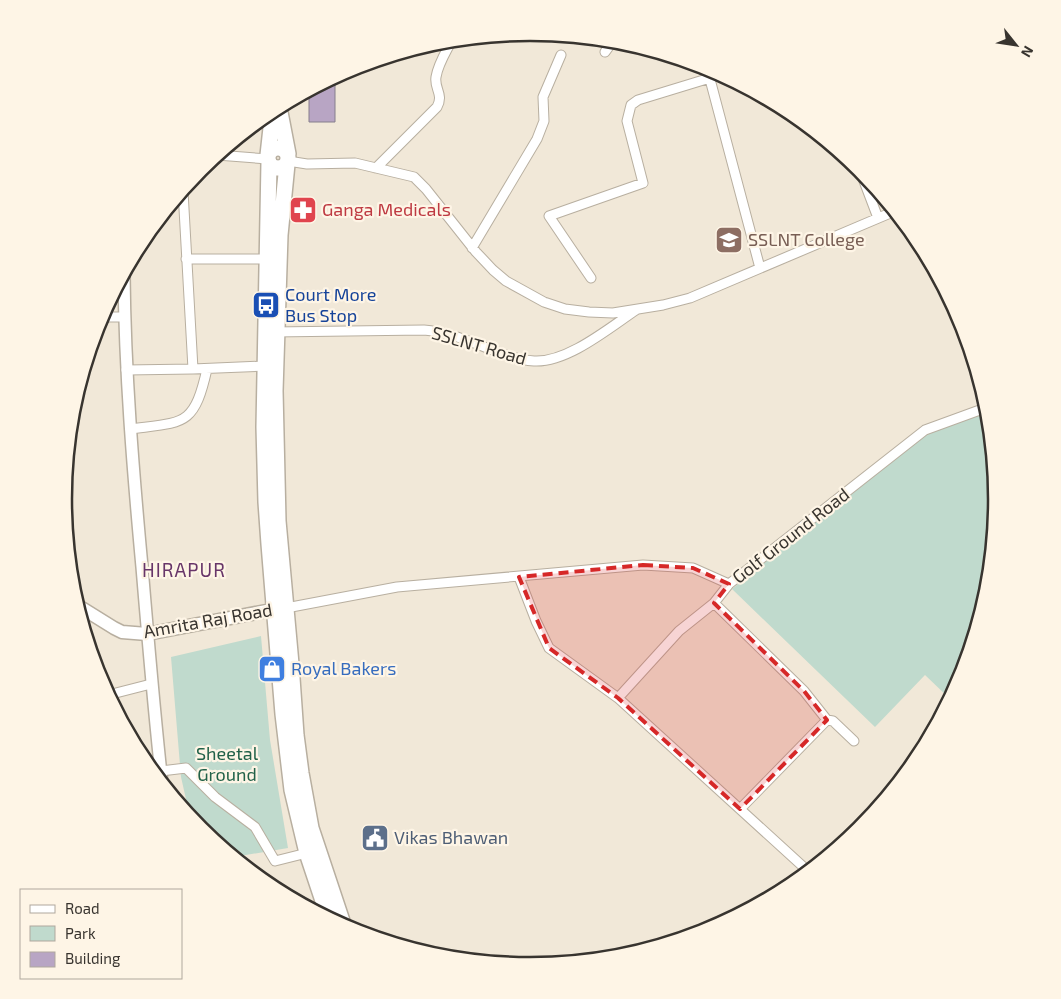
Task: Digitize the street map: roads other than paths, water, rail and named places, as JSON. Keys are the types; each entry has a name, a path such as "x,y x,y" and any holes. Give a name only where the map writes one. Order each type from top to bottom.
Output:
{"highway":[{"path":"280,115 288,160 271,333 265,366 266,502 301,773 328,910"},
{"path":"272,121 269,159 268,259 275,390 283,714 292,790 307,853 328,910"},
{"path":"269,159 276,168 282,168 288,160"}],"main road":[{"name":"Amrita Raj Road","path":"86,611 122,632 147,634 281,609"}],"street":[{"path":"605,52 608,48"},
{"path":"376,168 436,107 440,96 436,79 448,49"},
{"path":"472,248 537,139 544,121 543,97 561,55"},
{"path":"591,278 549,216 643,183 627,121 631,105 638,100 710,78 760,268"},
{"path":"227,156 269,159"},
{"path":"288,160 307,164 355,163 414,177 426,189 472,248 506,281 544,302 565,309 590,312 613,313 663,305 690,298 888,214"},
{"path":"866,188 878,218"},
{"path":"183,200 193,369"},
{"path":"186,259 268,259"},
{"path":"124,289 130,429 151,684 161,770"},
{"name":"SSLNT Road","path":"271,333 424,330 456,336 507,355 536,361 568,354 638,309"},
{"path":"110,317 124,317"},
{"path":"126,370 265,366"},
{"path":"130,429 177,423 188,416 197,404 207,369"},
{"name":"Golf Ground Road","path":"618,698 679,631 714,603 729,584 925,430 980,410"},
{"path":"281,609 397,587 644,565 693,568 729,584"},
{"path":"519,577 549,648 618,698 804,867"},
{"path":"714,603 804,691 827,720 833,722 854,741"},
{"path":"116,693 151,684"},
{"path":"740,809 827,720"},
{"path":"162,771 186,768 215,797 255,827 275,861 307,853"}],"place":[{"name":"Ganga Medicals","path":"303,210"},
{"name":"SSLNT College","path":"729,240"},
{"name":"Court More Bus Stop","path":"266,305"},
{"name":"Royal Bakers","path":"272,669"},
{"name":"Vikas Bhawan","path":"375,838"}],"district":[{"name":"HIRAPUR","path":"184,570"}],"park label":[{"name":"Sheetal Ground","path":"227,764"}]}
